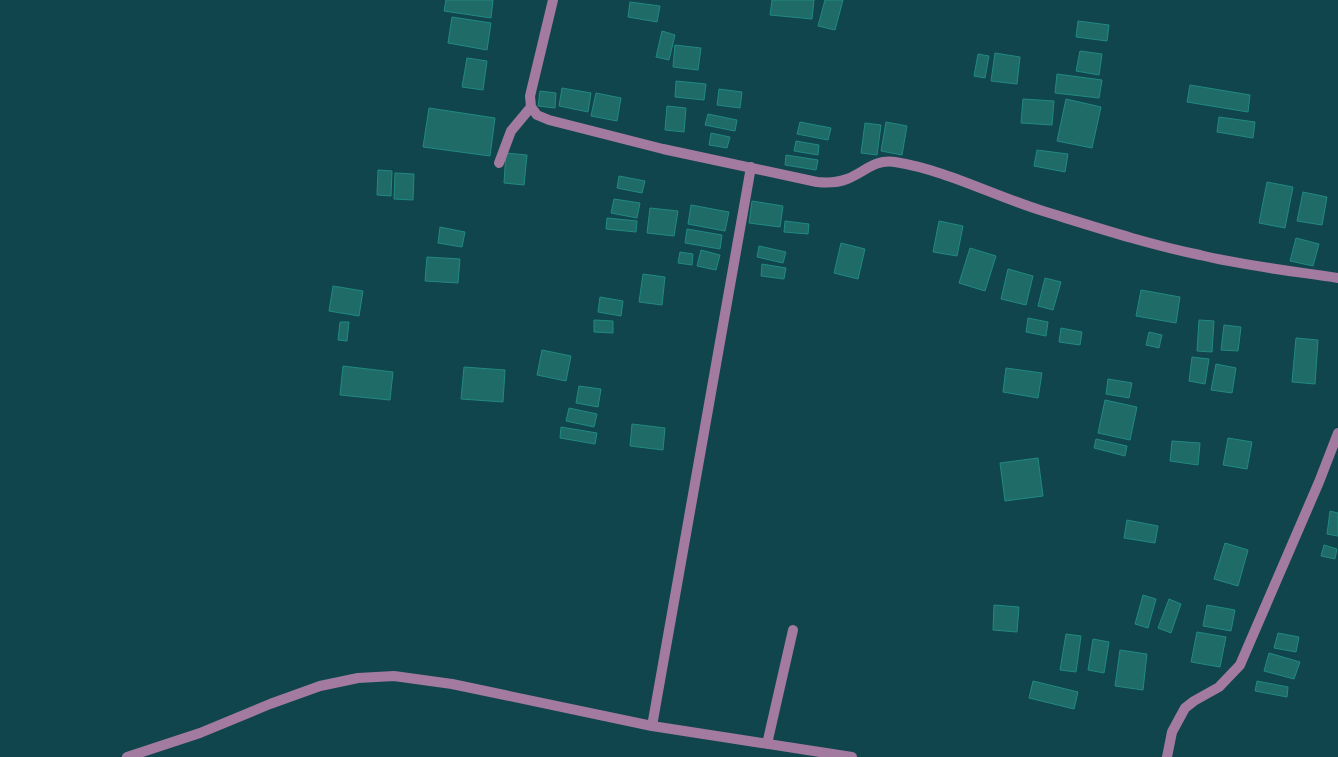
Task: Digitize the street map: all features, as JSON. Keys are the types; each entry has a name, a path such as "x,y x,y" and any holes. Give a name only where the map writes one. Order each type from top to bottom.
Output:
{"street":[{"path":"553,0 530,96 531,107 537,114 550,120 663,149 827,183 848,179 873,164 902,163 944,175 1031,207 1200,256 1338,278"},
{"path":"499,163 511,131 531,107"},
{"path":"652,726 751,167"},
{"path":"1167,757 1172,732 1186,708 1194,701 1219,687 1240,665 1319,482 1338,433"},
{"path":"768,741 792,630"},
{"path":"127,757 200,733 320,686 358,678 394,676 452,684 652,726 768,741 852,757"}],"building":[{"path":"446,0 493,0 491,18 444,11"},
{"path":"772,0 814,0 812,19 770,15"},
{"path":"825,0 843,0 835,30 818,26"},
{"path":"630,2 660,6 657,22 628,17"},
{"path":"452,17 491,23 487,50 448,43"},
{"path":"1078,21 1109,25 1107,41 1076,37"},
{"path":"662,31 675,35 669,60 656,57"},
{"path":"675,45 701,48 698,70 673,67"},
{"path":"1080,51 1102,54 1099,75 1076,71"},
{"path":"995,53 1020,57 1017,84 991,81"},
{"path":"978,54 989,56 985,78 974,76"},
{"path":"467,58 487,61 483,90 462,87"},
{"path":"1057,74 1102,80 1099,98 1055,93"},
{"path":"676,81 706,84 704,100 675,97"},
{"path":"1190,85 1250,95 1248,112 1187,102"},
{"path":"562,88 591,93 588,112 559,106"},
{"path":"719,89 742,92 740,108 717,105"},
{"path":"540,91 556,93 555,108 538,106"},
{"path":"596,93 621,98 617,121 591,116"},
{"path":"1023,99 1054,101 1052,125 1021,123"},
{"path":"1066,99 1101,107 1092,148 1057,141"},
{"path":"667,106 686,108 684,132 665,130"},
{"path":"429,108 495,118 490,156 423,147"},
{"path":"708,114 737,120 735,131 705,125"},
{"path":"1219,117 1255,122 1253,138 1217,132"},
{"path":"800,122 831,128 828,140 797,134"},
{"path":"886,122 907,126 902,155 881,151"},
{"path":"865,123 881,125 877,155 861,153"},
{"path":"711,133 730,137 727,148 709,145"},
{"path":"796,141 819,145 818,155 794,151"},
{"path":"1037,150 1068,154 1065,172 1034,166"},
{"path":"506,153 527,155 524,185 504,183"},
{"path":"786,155 818,160 816,170 785,165"},
{"path":"378,170 392,171 391,196 377,195"},
{"path":"395,173 414,174 413,200 394,199"},
{"path":"619,176 645,181 642,193 617,188"},
{"path":"1267,182 1293,187 1285,228 1259,223"},
{"path":"1303,192 1327,197 1322,225 1297,221"},
{"path":"614,199 640,203 637,218 611,213"},
{"path":"752,201 783,206 780,227 749,223"},
{"path":"691,205 729,212 725,231 688,224"},
{"path":"650,208 678,211 674,236 647,233"},
{"path":"607,218 637,221 636,232 606,229"},
{"path":"785,221 809,224 808,234 784,232"},
{"path":"939,221 963,226 957,256 933,252"},
{"path":"440,227 465,232 462,247 438,243"},
{"path":"687,229 722,235 720,249 685,243"},
{"path":"1296,238 1319,244 1313,266 1290,261"},
{"path":"841,243 865,249 858,279 834,273"},
{"path":"759,246 786,252 783,263 757,257"},
{"path":"970,248 996,256 985,291 959,283"},
{"path":"701,250 720,255 716,270 697,266"},
{"path":"680,252 693,254 692,265 678,263"},
{"path":"427,257 460,259 458,283 425,281"},
{"path":"762,264 786,268 784,279 761,276"},
{"path":"1008,269 1033,276 1026,305 1001,299"},
{"path":"643,274 665,277 662,305 639,302"},
{"path":"1045,278 1061,282 1053,310 1038,306"},
{"path":"333,286 363,291 359,316 329,311"},
{"path":"1141,290 1180,297 1176,323 1136,316"},
{"path":"600,297 623,301 621,316 598,312"},
{"path":"1028,318 1048,322 1046,336 1026,332"},
{"path":"594,320 613,321 613,333 594,332"},
{"path":"1199,320 1214,321 1212,352 1197,351"},
{"path":"340,322 349,322 347,341 338,340"},
{"path":"1224,325 1241,327 1238,351 1221,350"},
{"path":"1061,328 1082,332 1080,345 1059,342"},
{"path":"1149,332 1162,335 1159,348 1146,345"},
{"path":"1296,338 1318,340 1315,384 1292,382"},
{"path":"542,350 571,356 566,381 537,375"},
{"path":"1192,357 1209,359 1205,384 1189,381"},
{"path":"1216,364 1236,368 1232,393 1211,390"},
{"path":"343,366 393,372 390,400 340,395"},
{"path":"464,367 505,370 503,402 461,399"},
{"path":"1006,368 1042,373 1038,398 1003,392"},
{"path":"1108,379 1132,383 1129,398 1106,394"},
{"path":"579,386 601,389 598,407 576,403"},
{"path":"1105,400 1137,407 1130,440 1098,433"},
{"path":"569,408 597,414 594,427 566,421"},
{"path":"632,424 665,428 663,450 630,446"},
{"path":"561,427 597,433 595,444 560,438"},
{"path":"1228,438 1252,442 1247,469 1223,465"},
{"path":"1096,439 1127,446 1125,456 1094,448"},
{"path":"1172,441 1200,443 1198,465 1170,461"},
{"path":"1038,458 1043,496 1005,501 1000,463"},
{"path":"1330,511 1338,513 1338,536 1327,534"},
{"path":"1127,520 1158,526 1155,543 1124,538"},
{"path":"1225,543 1248,550 1238,586 1214,579"},
{"path":"1324,545 1337,549 1335,559 1321,556"},
{"path":"1143,595 1156,599 1148,628 1135,624"},
{"path":"1169,599 1181,604 1171,633 1158,628"},
{"path":"994,605 1019,607 1017,632 993,630"},
{"path":"1207,605 1235,610 1231,631 1203,626"},
{"path":"1197,632 1226,637 1220,667 1191,662"},
{"path":"1278,633 1299,637 1296,652 1274,648"},
{"path":"1066,634 1081,636 1076,672 1060,670"},
{"path":"1093,639 1109,642 1104,673 1088,670"},
{"path":"1120,650 1147,654 1143,690 1115,686"},
{"path":"1269,653 1300,662 1294,679 1264,671"},
{"path":"1033,681 1078,692 1074,709 1029,698"},
{"path":"1257,681 1288,687 1287,697 1255,691"}]}
